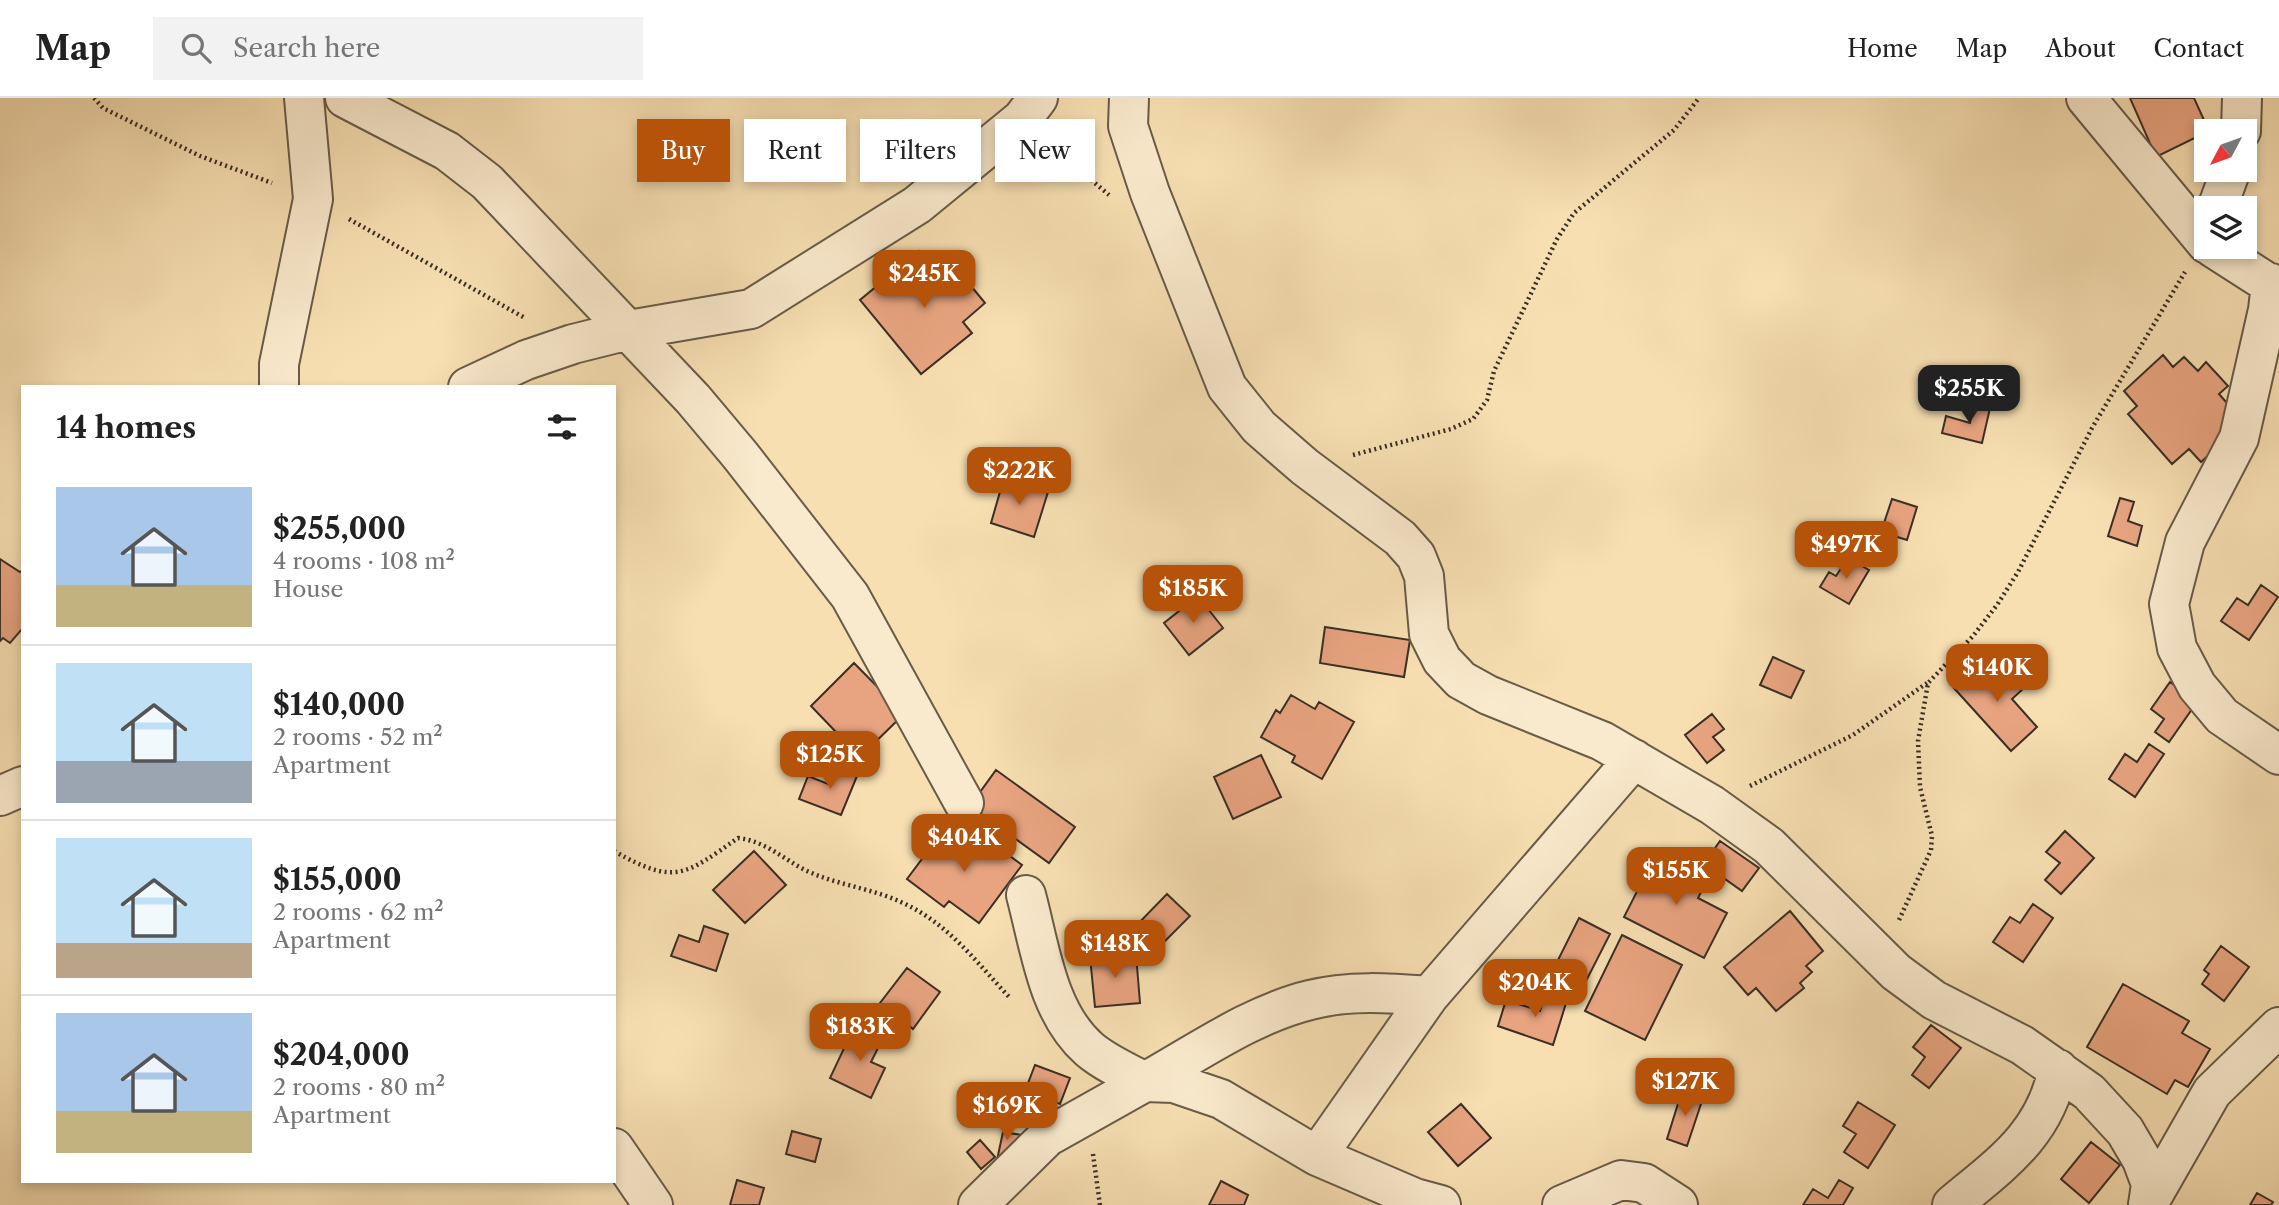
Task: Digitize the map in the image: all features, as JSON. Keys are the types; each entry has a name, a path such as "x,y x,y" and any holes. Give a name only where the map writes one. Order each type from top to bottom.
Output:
{"street":[{"path":"279,385 279,364 313,198 304,98"},
{"path":"345,98 447,151 487,182 629,330 740,455 850,596 964,803"},
{"path":"1129,98 1128,126 1150,193 1227,387 1259,427 1305,467 1400,538 1416,556 1424,576 1429,634 1442,660 1461,680 1488,695 1602,741 1712,805 1769,846 1896,972 1934,1000 2022,1045 2089,1092 2124,1131 2142,1160 2151,1185 2148,1205"},
{"path":"2086,98 2194,218"},
{"path":"2241,119 2242,98"},
{"path":"472,385 526,360 573,344 629,330 751,309 917,205 1030,109"},
{"path":"2239,259 2275,287 2239,438 2185,542 2169,604 2177,648 2197,686 2222,716 2279,755"},
{"path":"1317,1156 1429,996 1634,759"},
{"path":"0,796 21,787"},
{"path":"1026,895 1058,1008 1070,1028 1090,1050 1145,1082 1174,1083 1222,1099 1317,1156 1415,1198 1441,1205"},
{"path":"978,1205 1047,1137 1245,1027 1303,1002 1377,993 1429,996"},
{"path":"2148,1205 2212,1092 2279,1027"},
{"path":"1952,1205 2017,1151 2040,1120 2053,1093 2058,1069"},
{"path":"616,1151 653,1205"},
{"path":"1562,1205 1621,1180 1644,1183 1678,1205"}],"path":[{"path":"93,98 103,108 200,156 313,198 573,344"},
{"path":"1305,467 1451,429 1473,419 1487,400 1494,371 1557,239 1574,213 1674,130 1699,98"},
{"path":"1030,109 1086,178 1119,201"},
{"path":"1712,805 1853,735 1928,683 1973,636 2011,583 2092,428 2194,259"},
{"path":"1896,972 1895,929 1906,898 1931,850 1932,836 1920,787 1918,741 1928,683"},
{"path":"616,852 644,868 671,873 695,869 738,838 752,839 779,852 804,870 900,901 928,916 971,953 1016,1005"},
{"path":"1088,1114 1100,1205"}],"building":[{"path":"2130,98 2194,98 2204,119 2194,119 2194,138 2156,157"},
{"path":"919,251 940,275 953,264 985,303 963,322 972,333 921,374 860,300"},
{"path":"2163,355 2173,367 2184,357 2198,371 2206,362 2228,386 2219,394 2234,411 2234,432 2201,462 2189,449 2172,464 2128,414 2137,406 2124,391"},
{"path":"1974,404 1990,408 1982,443 1942,433 1946,416 1970,423"},
{"path":"1004,478 1048,492 1034,537 991,523"},
{"path":"2120,498 2134,502 2128,521 2142,526 2137,546 2108,536"},
{"path":"1892,499 1917,507 1907,540 1881,532"},
{"path":"1848,558 1869,570 1849,604 1820,587 1829,572 1836,576"},
{"path":"0,559 21,571 21,630 10,643 3,638 0,641"},
{"path":"2261,585 2278,597 2249,640 2221,621 2237,598 2248,605"},
{"path":"1198,596 1223,628 1189,655 1164,623"},
{"path":"1325,627 1410,640 1404,677 1320,663"},
{"path":"1773,657 1804,671 1791,698 1760,685"},
{"path":"1983,661 1998,678 2008,670 2024,688 2012,699 2037,727 2011,751 1953,687"},
{"path":"854,663 904,714 860,757 811,706"},
{"path":"2170,682 2197,702 2169,742 2155,732 2164,719 2151,709"},
{"path":"1291,695 1315,709 1319,702 1354,722 1322,779 1292,762 1295,756 1261,737 1276,710 1280,713"},
{"path":"1712,714 1724,729 1713,737 1724,750 1707,763 1685,735"},
{"path":"2149,744 2164,754 2135,797 2109,779 2125,754 2137,762"},
{"path":"1261,755 1281,797 1233,819 1214,777"},
{"path":"835,767 857,776 841,815 799,799 808,776 828,784"},
{"path":"996,770 1075,827 1049,863 970,806"},
{"path":"946,827 978,851 987,839 1022,865 979,923 949,901 944,907 907,879"},
{"path":"2065,831 2094,858 2061,894 2045,880 2060,863 2046,852"},
{"path":"1720,841 1759,868 1742,891 1704,864"},
{"path":"754,851 786,885 745,923 713,890"},
{"path":"1656,854 1707,880 1698,898 1727,913 1704,958 1624,917"},
{"path":"1167,894 1190,916 1154,952 1132,930"},
{"path":"2033,904 2053,918 2023,962 1993,942 2010,917 2020,923"},
{"path":"1790,911 1823,951 1806,966 1812,972 1800,983 1804,988 1776,1011 1756,988 1748,995 1724,967"},
{"path":"1579,918 1610,934 1583,987 1552,972"},
{"path":"704,926 728,934 716,971 671,956 679,935 699,942"},
{"path":"1622,935 1682,965 1645,1040 1585,1011"},
{"path":"2221,946 2249,967 2224,1001 2202,984 2209,974 2204,970"},
{"path":"1136,954 1140,1003 1095,1007 1090,957"},
{"path":"907,968 940,992 913,1029 880,1003"},
{"path":"2123,984 2189,1021 2182,1033 2210,1049 2188,1087 2175,1080 2167,1094 2087,1047"},
{"path":"1546,993 1567,1000 1553,1045 1498,1026 1506,1000 1540,1011"},
{"path":"855,1025 883,1038 871,1062 885,1068 871,1098 830,1078"},
{"path":"1931,1025 1961,1048 1929,1088 1912,1075 1925,1057 1913,1047"},
{"path":"1035,1065 1070,1078 1060,1104 1025,1091"},
{"path":"1682,1091 1703,1098 1687,1146 1667,1139"},
{"path":"1858,1102 1895,1125 1868,1168 1844,1152 1856,1134 1843,1126"},
{"path":"1461,1104 1491,1138 1458,1166 1428,1132"},
{"path":"792,1131 821,1139 815,1162 786,1154"},
{"path":"1003,1132 1022,1135 997,1160"},
{"path":"980,1140 995,1157 981,1169 967,1152"},
{"path":"2091,1142 2120,1165 2089,1203 2061,1179"},
{"path":"737,1180 764,1188 759,1205 730,1205"},
{"path":"1839,1180 1853,1188 1843,1205 1803,1205 1813,1189 1828,1198"},
{"path":"1221,1181 1248,1195 1244,1205 1209,1205"},
{"path":"2257,1193 2273,1202 2271,1205 2250,1205"}]}
